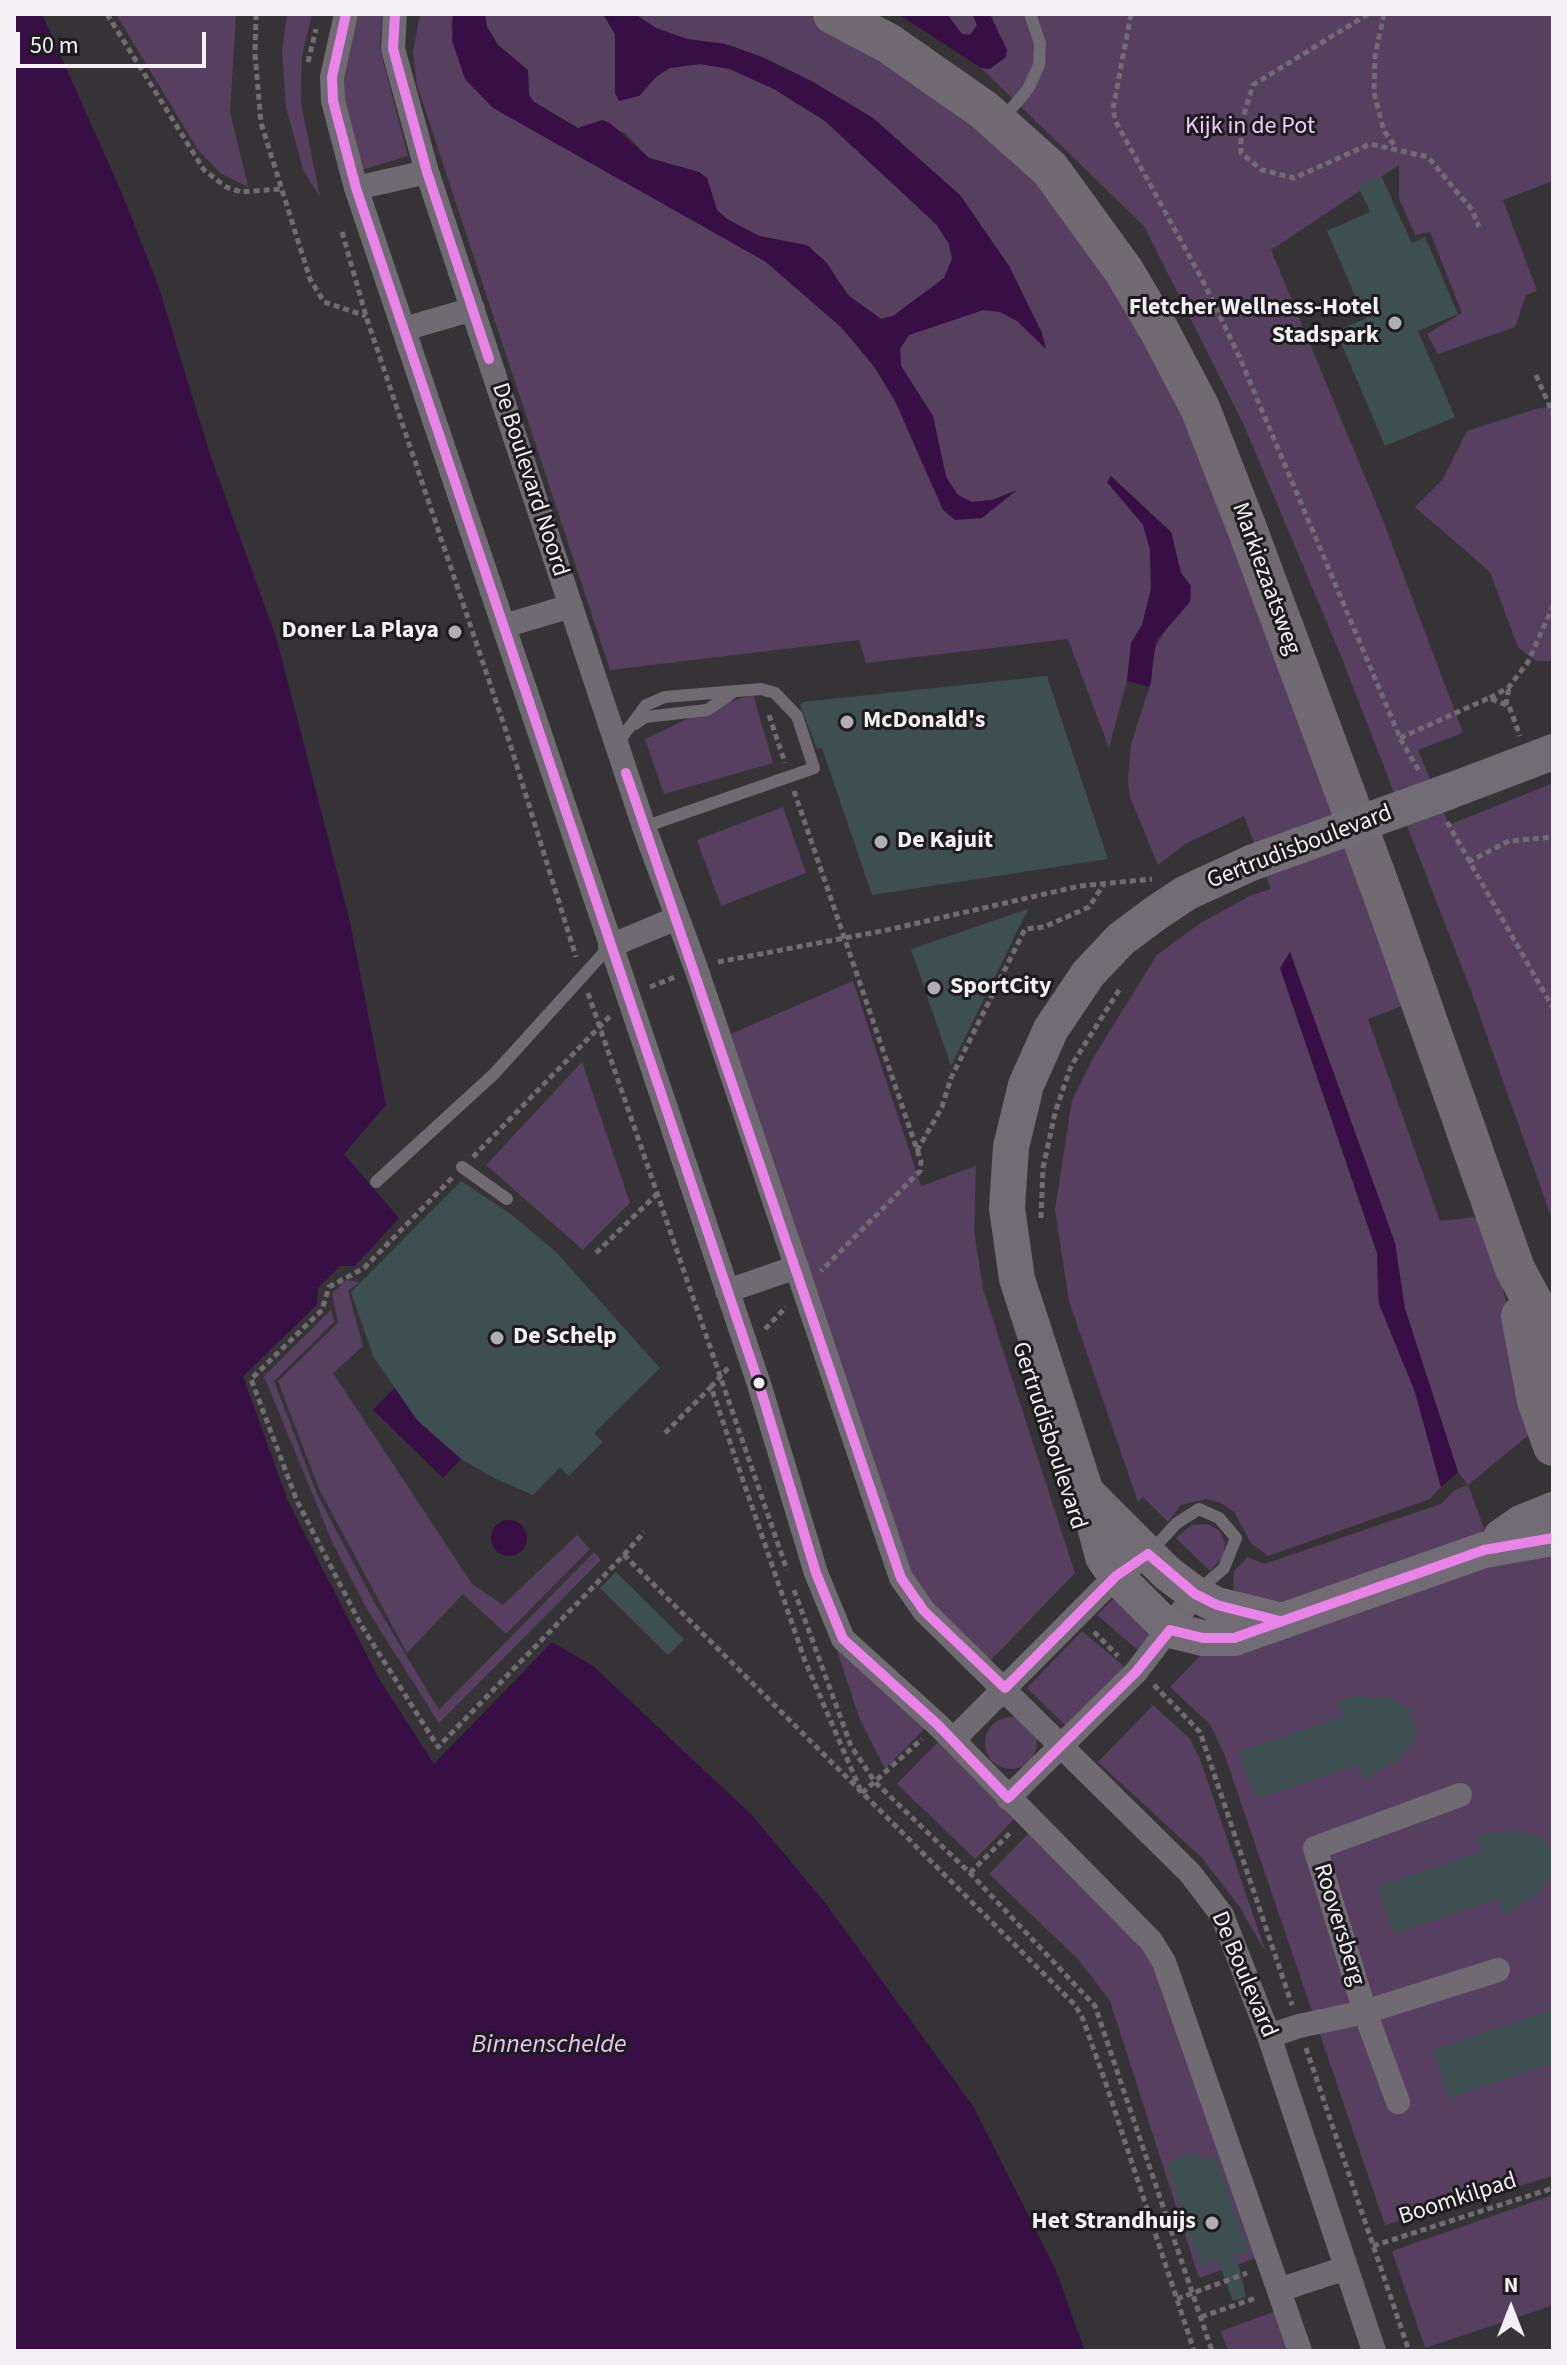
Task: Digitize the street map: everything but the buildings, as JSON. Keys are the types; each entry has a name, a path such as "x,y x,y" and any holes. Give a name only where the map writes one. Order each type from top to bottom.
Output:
{"main road":[{"name":"Markiezaatsweg","path":"833,14 888,43 999,123 1050,169 1124,271 1200,408 1382,892 1515,1269 1542,1319 1553,1352"},
{"name":"Markiezaatsweg","path":"1515,1269 1537,1401 1553,1446"}],"street":[{"path":"346,14 332,77 333,101 356,188 727,1291 816,1573 843,1639 946,1732 1151,1941 1164,1962 1300,2351"},
{"name":"De Boulevard Noord","path":"395,14 393,49 427,172 571,606 625,735 644,827 901,1578 924,1611 997,1681"},
{"path":"356,188 427,172"},
{"path":"404,329 473,309"},
{"name":"De Boulevard Noord","path":"504,626 571,606"},
{"name":"Gertrudisboulevard","path":"1170,1630 1116,1576 1103,1557 1086,1492 1017,1279 1007,1208 1011,1147 1026,1085 1051,1029 1088,974 1121,939 1186,893 1251,863 1440,797 1553,752"},
{"path":"610,946 677,918"},
{"path":"727,1291 797,1267"},
{"name":"Gertrudisboulevard","path":"1086,1492 1148,1554 1195,1594 1217,1605 1282,1621"},
{"path":"1484,1550 1521,1523 1553,1510"},
{"path":"1170,1630 1203,1638 1234,1638 1484,1550 1553,1538"},
{"path":"946,1732 997,1681 1116,1576 1148,1554"},
{"path":"1008,1798 1136,1672 1195,1594"},
{"name":"De Boulevard","path":"997,1681 1190,1873 1222,1915 1269,2036 1374,2351"},
{"name":"Rooversberg","path":"1398,2102 1365,2012 1315,1848 1460,1795"},
{"name":"Rooversberg","path":"1269,2036 1299,2026 1365,2012 1498,1970"},
{"path":"1279,2290 1346,2268"}],"lane":[{"path":"999,123 1028,89 1039,65 1040,43 1030,14"},
{"path":"625,735 646,705 665,697 761,689 775,693 797,716 814,768 644,827"},
{"path":"376,1182 494,1074 610,946"},
{"path":"462,1167 507,1199"},
{"path":"1148,1554 1177,1523 1199,1509 1219,1518 1236,1538 1224,1568 1195,1594"}],"path":[{"path":"107,14 204,170 226,187 241,192 281,189"},
{"path":"256,14 261,123 310,279 324,302 366,316"},
{"path":"1131,14 1113,109 1116,122 1204,283 1239,356 1400,738 1440,797 1468,862 1532,967 1553,1008"},
{"path":"1368,14 1253,85 1241,124 1241,153 1262,170 1294,178 1370,144 1396,147 1428,157 1472,210 1479,227"},
{"path":"1384,14 1375,56 1374,93 1384,131 1396,147"},
{"path":"340,224 366,316 506,731 583,979 804,1620 851,1746 875,1782 970,1873 1095,2006 1212,2351"},
{"path":"1536,375 1553,414"},
{"path":"1516,725 1506,705 1509,687 1543,633 1553,606"},
{"path":"1400,738 1509,687"},
{"path":"1489,698 1506,705"},
{"path":"1468,862 1509,841 1553,837"},
{"path":"711,963 1105,884 1168,877"},
{"path":"917,1151 942,1107 951,1078 1025,929 1044,927 1089,907 1105,884"},
{"path":"1041,1224 1043,1168 1071,1066 1125,981"},
{"path":"600,1027 364,1268 329,1287 322,1310 251,1379 297,1501 361,1625 438,1747 644,1532"},
{"path":"596,1253 657,1194"},
{"path":"665,1433 711,1387"},
{"path":"624,1555 1054,1982 1083,2019 1194,2351"},
{"path":"1155,1686 1163,1678"},
{"path":"862,1793 875,1782"},
{"name":"Boomkilpad","path":"1373,2246 1553,2188"},
{"path":"1201,2317 1279,2290"}],"green space":[{"path":"116,14 236,14 230,112 248,187 220,173 198,150"},
{"path":"287,14 312,14 302,55 301,103 320,197 304,172 286,108 282,51"},
{"path":"359,14 382,14 380,49 408,156 358,171 346,132 342,66"},
{"path":"420,14 453,14 451,26 465,79 766,262 842,328 874,367 895,401 955,520 1015,491 992,500 972,502 958,495 946,477 933,416 901,366 900,349 909,335 983,310 1000,312 1017,321 1045,347 1042,333 1009,266 960,195 873,118 763,57 725,44 687,39 656,28 635,14 806,14 827,23 871,48 1009,153 1077,223 1163,364 1407,1004 1368,1019 1440,1221 1485,1216 1537,1428 1468,1485 1458,1472 1405,1309 1395,1243 1290,953 1280,968 1377,1253 1378,1300 1415,1392 1441,1487 1430,1499 1268,1556 1251,1543 1234,1512 1221,1503 1206,1499 1181,1505 1168,1522 1143,1497 1138,1502 1069,1301 1055,1210 1072,1100 1093,1058 1157,955 1199,924 1250,896 1271,889 1244,816 1185,844 1158,865 1130,797 1131,744 1152,679 1152,653 1191,586 1181,573 1171,532 1110,476 1143,525 1150,549 1151,589 1142,625 1131,643 1127,681 1109,748 1068,639 866,663 859,640 610,670 417,85 413,52"},
{"path":"485,14 603,14 615,34 615,92 639,96 657,76 670,68 700,64 729,69 774,89 825,121 936,224 949,244 952,259 944,279 893,316 881,319 848,295 826,262 759,236 727,219 717,210 707,178 699,172 649,158 624,132 588,125 578,128 534,102 529,95 528,70 498,45 487,27"},
{"name":"Kijk in de Pot","path":"947,14 1553,14 1553,181 1503,200 1537,291 1526,295 1515,327 1438,354 1427,334 1462,313 1430,232 1415,235 1399,198 1399,165 1271,250 1382,518 1463,733 1418,750 1449,825 1553,783 1553,1222 1470,988 1341,656 1243,423 1144,226 981,68 990,69 970,35 962,34"},
{"path":"1553,407 1553,661 1536,661 1518,647 1490,572 1415,507 1443,479 1467,431 1539,408"},
{"path":"753,695 773,763 664,794 645,739 717,705"},
{"path":"783,807 806,873 721,906 697,840"},
{"path":"853,981 921,1186 976,1166 974,1231 983,1289 1075,1573 991,1660 919,1590 911,1574 731,1034"},
{"path":"582,1062 630,1203 583,1250 486,1165"},
{"path":"346,1280 360,1282 348,1291 363,1346 333,1373 472,1584 503,1605 577,1535 590,1549 506,1634 463,1594 407,1653 319,1489 278,1381 338,1323 332,1294"},
{"path":"331,1310 334,1322 274,1381 317,1494 374,1602 439,1710 594,1552 601,1560 439,1723 368,1611 333,1544 264,1376"},
{"path":"1468,1485 1485,1531 1288,1601 1263,1603 1233,1598 1234,1571 1248,1557 1264,1564 1441,1504 1455,1490"},
{"path":"1207,1524 1220,1531 1225,1543 1223,1557 1210,1571 1176,1538 1191,1525"},
{"path":"1553,1550 1553,2176 1385,2225 1224,1753 1210,1724 1170,1687 1209,1647 1485,1562"},
{"path":"1114,1598 1157,1634 1140,1652 1097,1615"},
{"path":"823,1608 925,1728 885,1769 860,1720"},
{"path":"1082,1631 1125,1667 1067,1727 1027,1688"},
{"path":"1153,1705 1190,1739 1201,1762 1266,1953 1239,1906 1202,1858 1098,1762"},
{"path":"1011,1717 1029,1725 1037,1743 1029,1761 1011,1769 993,1761 985,1743 993,1725"},
{"path":"938,1742 1016,1817 975,1859 897,1784"},
{"path":"1030,1832 1120,1918 1163,1977 1256,2258 1199,2278 1110,2001 1078,1959 989,1874"},
{"path":"1553,2195 1553,2310 1551,2306 1425,2348 1392,2251"},
{"path":"1276,2311 1290,2351 1228,2351 1221,2331"}],"water":[{"name":"Binnenschelde","path":"14,14 42,14 121,191 158,285 211,457 276,637 350,922 386,1105 344,1154 399,1218 355,1266 340,1266 318,1288 317,1305 243,1376 287,1499 378,1677 434,1764 552,1642 593,1666 753,1816 826,1904 973,2106 1055,2268 1085,2351 14,2351"},
{"path":"453,14 485,14 487,27 498,45 528,70 529,95 534,102 578,128 602,120 610,123 649,158 699,172 707,178 717,210 727,219 759,236 807,245 826,262 848,295 881,319 893,316 944,278 952,259 949,244 936,224 825,121 774,89 730,69 700,64 670,68 657,76 639,96 619,101 615,93 615,34 603,14 635,14 656,28 687,39 725,44 762,57 813,82 873,118 960,195 1009,266 1042,333 1046,349 1017,321 1000,312 983,310 909,335 900,349 901,366 933,416 946,477 958,495 972,502 992,500 1017,490 982,518 955,520 943,510 895,401 874,366 842,328 766,262 493,108 465,79 452,41"},
{"path":"898,14 947,14 962,34 970,35 977,25 972,14 990,14 1007,50 1006,57 990,69 981,68"},
{"path":"1111,476 1171,532 1181,573 1191,586 1190,602 1156,641 1150,687 1127,681 1131,643 1142,625 1151,589 1150,549 1143,525 1107,482"},
{"path":"1290,952 1395,1243 1405,1309 1458,1472 1441,1487 1415,1392 1379,1304 1377,1253 1280,968"},
{"path":"402,1380 469,1451 443,1478 373,1410"},
{"path":"509,1520 522,1525 527,1538 522,1551 509,1556 496,1551 491,1538 496,1525"}],"transit line":[{"path":"346,14 332,77 333,101 356,188 759,1384 816,1573 843,1639 938,1725 1008,1798 1136,1672 1170,1630 1203,1638 1234,1638 1484,1550 1553,1538"},
{"path":"395,14 393,49 427,172 489,359"},
{"path":"626,773 901,1578 924,1611 1005,1688 1116,1576 1148,1554 1195,1594 1217,1605 1280,1621"}],"place":[{"name":"Fletcher Wellness-Hotel Stadspark","path":"1395,323"},
{"name":"Doner La Playa","path":"455,632"},
{"name":"McDonald's","path":"847,722"},
{"name":"De Kajuit","path":"881,842"},
{"name":"SportCity","path":"934,988"},
{"name":"De Schelp","path":"497,1338"},
{"name":"Het Strandhuijs","path":"1212,2223"}]}
